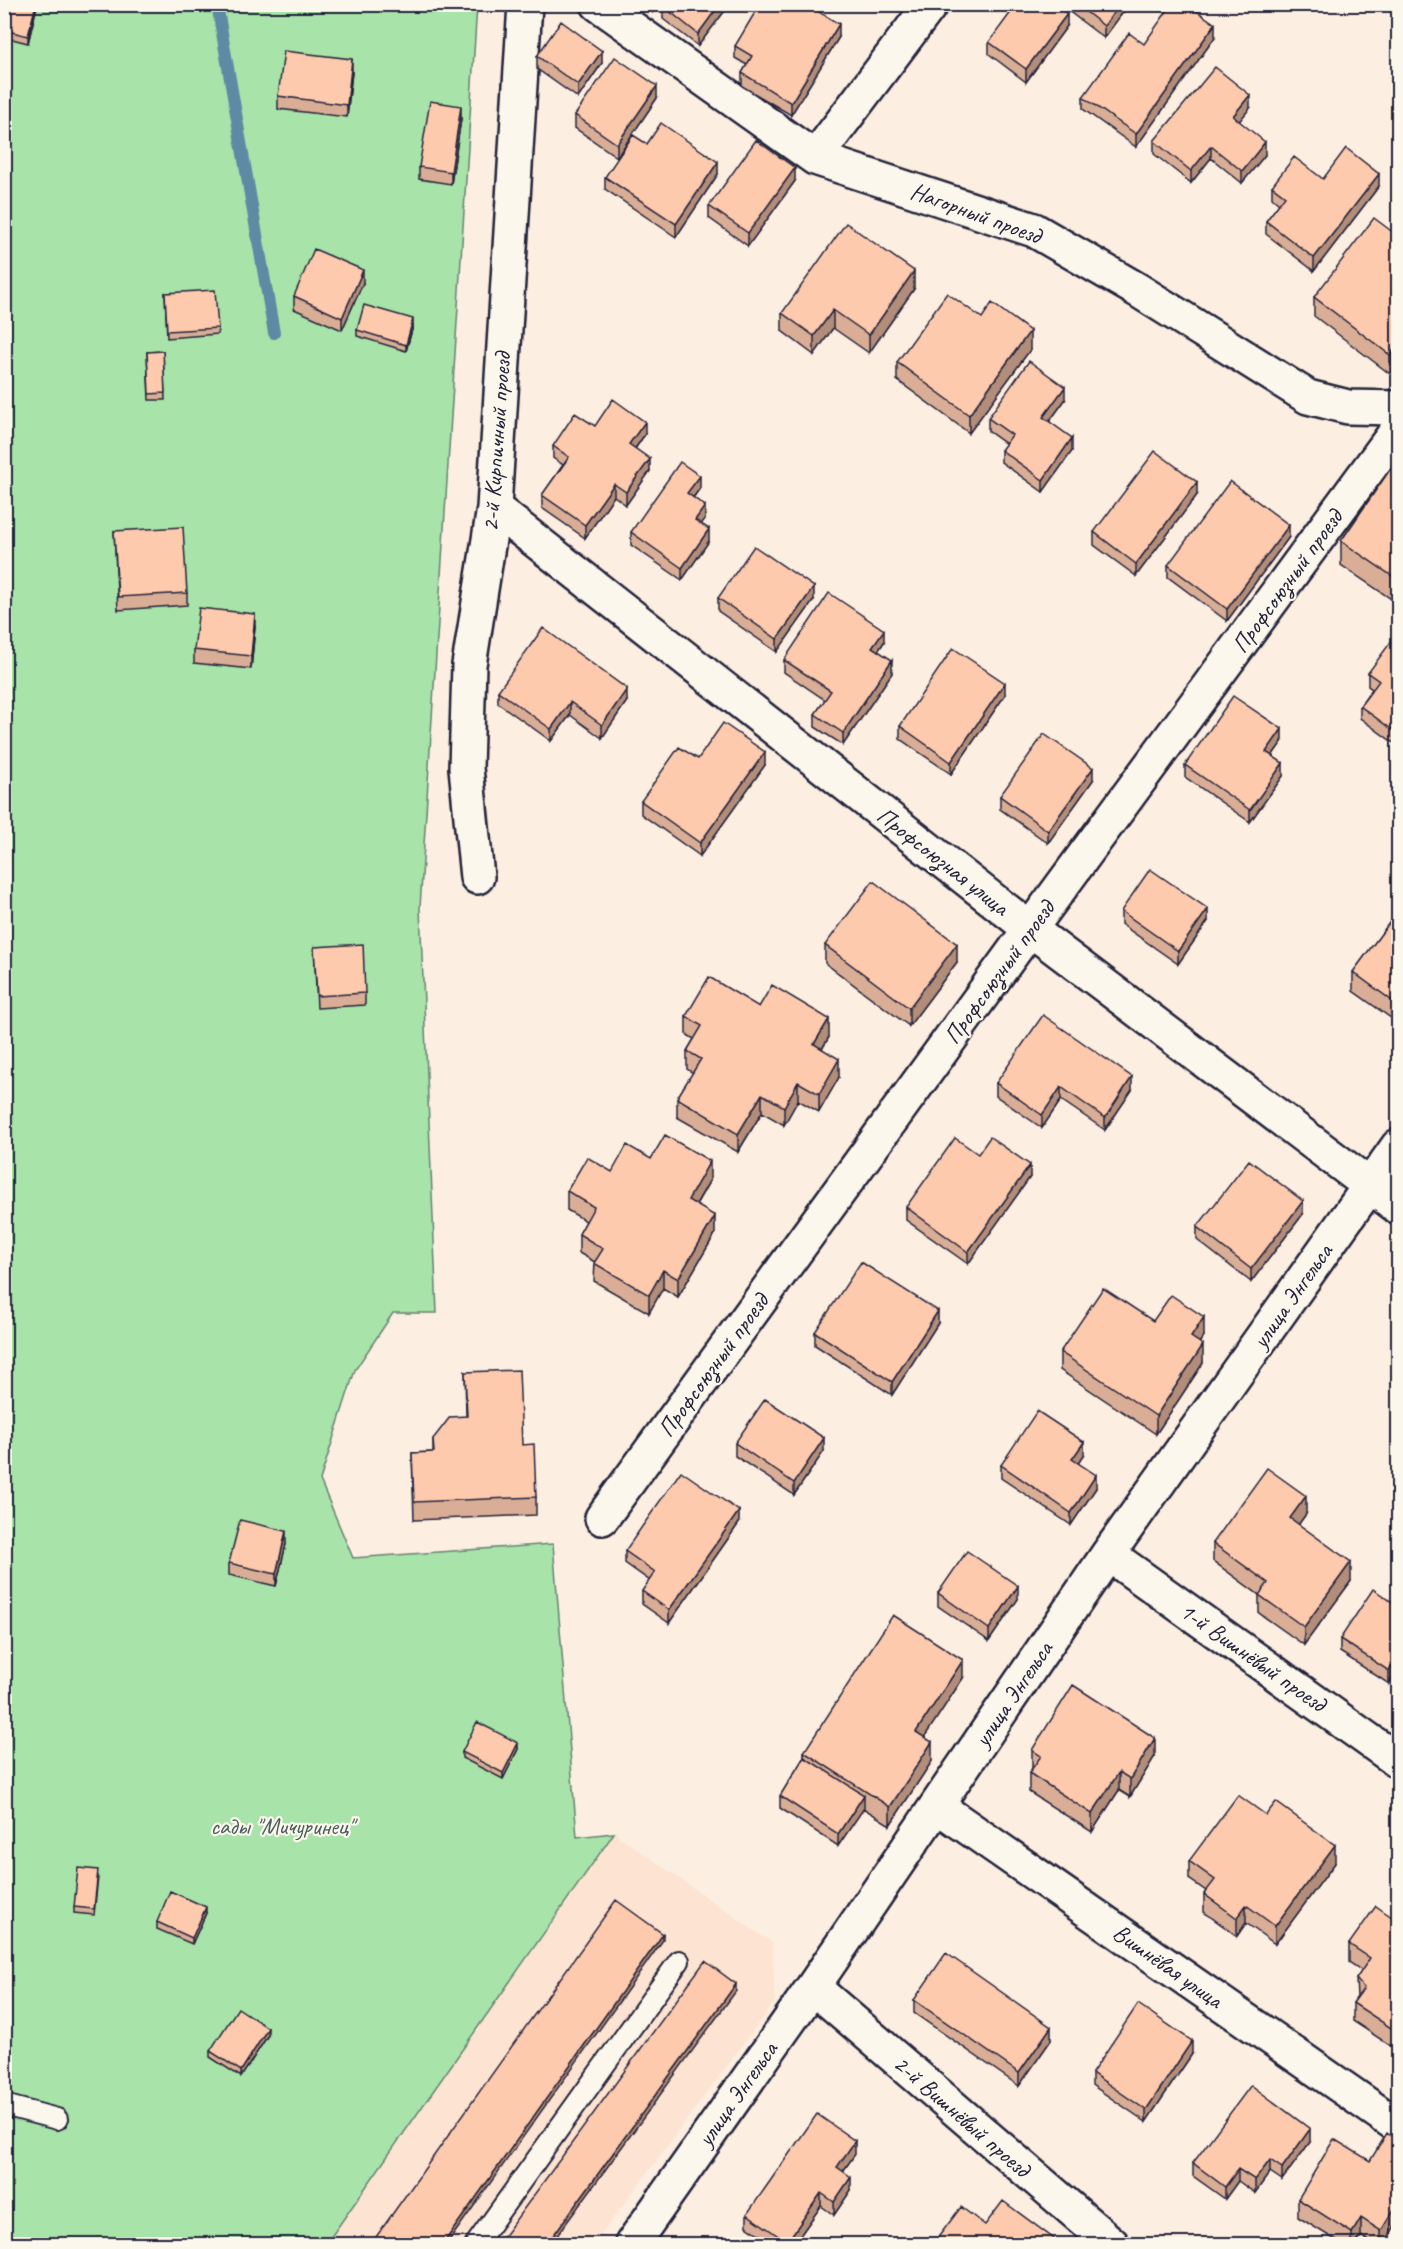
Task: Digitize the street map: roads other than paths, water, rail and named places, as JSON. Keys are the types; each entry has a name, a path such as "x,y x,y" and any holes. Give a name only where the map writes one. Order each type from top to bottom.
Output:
{"street":[{"name":"2-й Кирпичный проезд","path":"477,878 466,768 469,665 494,508 525,4"},
{"name":"Нагорный проезд","path":"598,4 815,158 1034,230 1136,289 1308,397 1348,407 1398,408"},
{"path":"815,158 931,4"},
{"name":"Профсоюзный проезд","path":"603,1518 1030,929 1398,429"},
{"name":"Профсоюзная улица","path":"494,508 1030,929 1398,1207"},
{"name":"улица Энгельса","path":"632,2244 813,1987 1108,1554 1398,1146"},
{"name":"1-й Вишнёвый проезд","path":"1108,1554 1398,1761"},
{"name":"Вишнёвая улица","path":"937,1806 1398,2126"},
{"name":"2-й Вишнёвый проезд","path":"813,1987 1112,2244"}],"lane":[{"path":"476,2244 679,1961"},
{"path":"4,2105 57,2119"}],"waterway":[{"path":"217,4 274,333"}],"park label":[{"name":"сады \"Мичуринец\"","path":"282,1826"}]}
